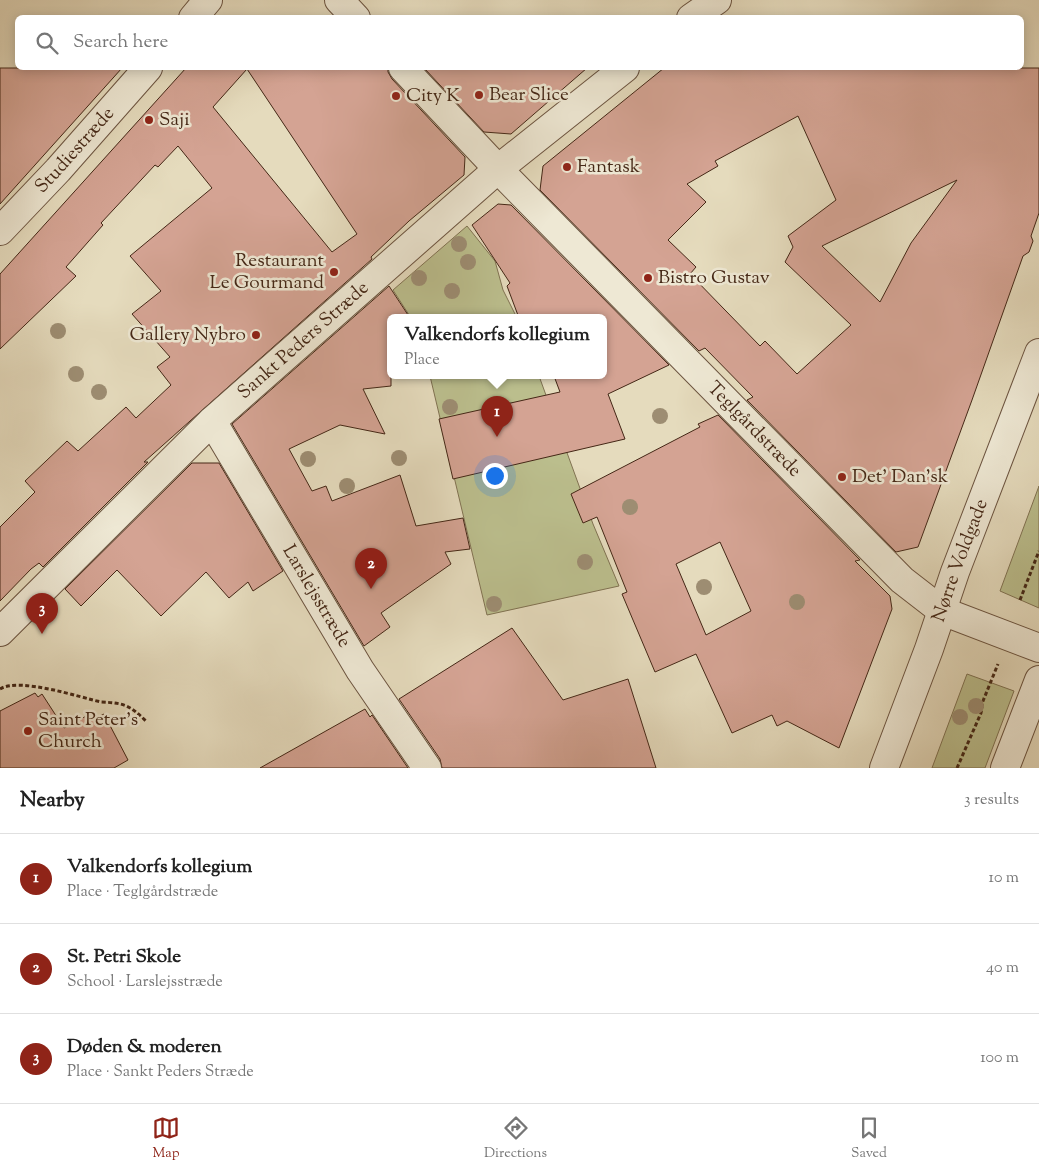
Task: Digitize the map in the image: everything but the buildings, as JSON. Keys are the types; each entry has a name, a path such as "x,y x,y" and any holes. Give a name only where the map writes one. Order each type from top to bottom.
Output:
{"street":[{"path":"196,15 208,0"},
{"path":"339,0 353,15"},
{"path":"695,15 717,0"},
{"name":"Studiestræde","path":"0,231 58,170 146,70"},
{"name":"Teglgårdstræde","path":"405,70 498,169 902,580 942,611 1039,648"},
{"name":"Sankt Peders Stræde","path":"0,632 212,421 498,169 622,70"},
{"name":"Nørre Voldgade","path":"884,768 1039,353"},
{"name":"Larslejsstræde","path":"212,421 360,670 427,768"},
{"path":"1005,768 1039,680"}],"path":[{"path":"1020,600 1039,551"},
{"path":"957,768 981,714 983,701 999,660"},
{"path":"0,689 24,684 101,702 114,703 131,707 146,721"}],"green space":[{"path":"467,226 495,261 503,290 515,314 408,314 393,290"},
{"path":"431,379 540,379 593,524 619,586 487,615"},
{"path":"1039,486 1039,608 1000,591"},
{"path":"967,674 1014,691 985,768 932,768"}],"place":[{"name":"Bear Slice","path":"479,95"},
{"name":"City K","path":"396,96"},
{"name":"Saji","path":"149,120"},
{"name":"Fantask","path":"567,167"},
{"name":"Restaurant Le Gourmand","path":"334,272"},
{"name":"Bistro Gustav","path":"648,278"},
{"name":"Gallery Nybro","path":"256,335"},
{"name":"Valkendorfs kollegium","path":"497,437"},
{"name":"Det’ Dan’sk","path":"842,477"},
{"name":"St. Petri Skole","path":"371,589"},
{"name":"Døden & moderen","path":"42,634"},
{"name":"Saint Peter's Church","path":"28,731"}]}
